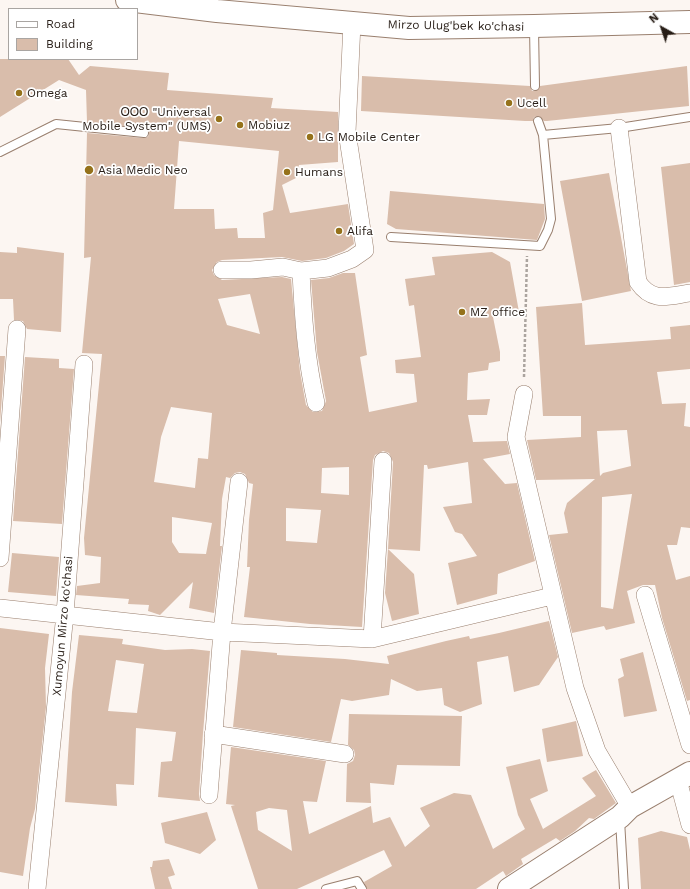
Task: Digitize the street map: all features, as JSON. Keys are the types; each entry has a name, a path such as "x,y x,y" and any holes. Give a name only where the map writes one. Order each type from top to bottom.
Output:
{"main road":[{"name":"Mirzo Ulug'bek ko'chasi","path":"127,0 217,11 409,28 690,22"},
{"path":"508,889 625,812 684,776"}],"street":[{"path":"222,270 251,270 283,267 301,271 328,268 352,259 365,250 347,132 352,22"},
{"path":"619,128 638,282 645,292 657,297 690,293"},
{"path":"301,271 303,331 308,370 316,403"},
{"path":"0,558 17,330"},
{"name":"Xumoyun Mirzo ko'chasi","path":"37,889 65,614 84,364"},
{"path":"524,394 516,437 552,596 575,688 597,751 625,812"},
{"path":"372,639 383,461"},
{"path":"209,795 222,632 239,482"},
{"path":"645,595 690,745"},
{"path":"0,608 222,632 372,639 552,596"},
{"path":"213,734 346,754"},
{"path":"684,776 690,825"}],"lane":[{"path":"534,26 535,86"},
{"path":"543,135 619,128 690,117"},
{"path":"391,237 540,246 548,230 551,219 543,135 538,121"},
{"path":"0,152 56,124 144,133"},
{"path":"624,889 625,812"},
{"path":"326,889 357,881 362,889"}],"path":[{"path":"524,394 527,246"}],"building":[{"path":"0,59 69,60 79,75 90,66 169,73 167,90 273,98 271,108 338,112 338,162 299,165 296,178 282,185 290,213 348,204 354,244 344,251 326,258 302,261 282,257 222,260 217,262 212,270 214,275 222,280 282,277 291,279 300,372 306,405 313,412 322,411 326,401 317,352 311,280 329,278 343,273 355,273 367,355 360,357 369,412 417,402 414,374 396,373 395,360 421,357 414,305 409,306 405,279 435,275 432,257 492,252 510,262 519,312 493,317 500,352 500,361 489,363 488,370 468,373 467,400 490,399 487,415 468,415 473,442 507,441 510,454 483,459 505,484 517,483 535,561 498,574 497,594 457,605 448,563 477,556 462,534 455,532 443,507 472,503 468,462 428,469 427,465 424,465 420,551 388,549 393,462 389,453 383,451 375,455 373,460 362,627 310,624 244,617 250,567 247,567 249,520 253,484 249,483 245,474 240,472 235,473 230,478 226,477 222,499 220,546 222,546 214,613 189,608 193,582 160,615 148,611 149,605 128,604 129,599 76,595 77,586 100,583 101,557 85,555 84,538 102,354 82,353 91,257 84,258 87,133 143,138 148,137 149,133 145,128 87,122 86,90 59,80 0,117","holes":["179,141 279,151 273,210 263,213 265,238 238,238 237,228 215,229 214,209 174,209","250,294 260,334 227,325 218,299","171,407 212,413 208,459 198,458 195,488 154,482 161,437","349,467 349,495 321,493 322,468","286,508 321,510 317,543 286,541","172,517 212,523 206,554 179,553 172,542"]},
{"path":"687,66 689,106 547,121 544,121 539,116 534,117 533,121 525,121 361,111 362,76 530,86 532,91 535,91 540,86"},
{"path":"690,163 690,282 674,285 661,167"},
{"path":"609,173 631,291 582,301 560,181"},
{"path":"390,191 544,204 545,219 537,240 396,229 387,224"},
{"path":"17,247 64,253 61,332 27,329 23,321 14,320 13,299 0,299 0,252 17,253"},
{"path":"582,303 585,345 671,339 670,327 690,325 690,369 657,372 662,404 686,403 684,426 690,427 690,528 681,527 677,545 667,545 676,580 690,576 690,700 687,701 662,618 655,585 643,585 627,591 635,623 606,630 604,626 572,633 549,535 568,533 564,513 567,503 595,479 536,480 527,440 581,437 581,416 543,416 536,307","holes":["627,430 631,466 603,473 600,476 597,431","632,494 613,609 601,607 602,497"]},
{"path":"0,356 5,356 0,423"},
{"path":"25,357 59,359 59,368 74,369 62,524 13,521"},
{"path":"388,549 414,574 419,614 392,621 385,593"},
{"path":"12,553 59,557 56,596 8,592"},
{"path":"549,621 558,657 539,685 514,692 508,656 477,662 482,704 460,712 444,705 442,688 417,691 391,679 389,695 352,701 341,699 331,742 233,727 241,650 277,653 277,655 345,659 389,664 387,656 469,636 470,639"},
{"path":"0,628 49,634 45,668 46,707 35,809 30,828 23,876 0,872"},
{"path":"79,635 123,639 122,644 165,650 192,649 210,651 203,733 199,794 200,801 158,797 161,762 172,761 176,732 136,728 134,785 116,784 117,806 65,802 72,692","holes":["116,660 144,664 137,713 108,711"]},
{"path":"643,652 657,711 624,717 618,679 624,676 620,659"},
{"path":"349,714 462,716 460,766 397,765 394,785 370,783 371,803 346,802 347,764 353,761 355,755 354,750 348,745"},
{"path":"576,721 583,756 547,762 542,729"},
{"path":"231,747 326,761 317,802 303,801 309,834 371,806 373,823 390,817 405,847 430,826 420,808 454,793 471,795 493,849 525,829 518,815 506,767 540,759 548,791 530,799 543,829 596,796 582,778 596,770 616,803 594,819 589,818 575,831 560,841 556,838 521,859 523,864 506,876 503,871 476,889 367,889 364,882 392,866 384,850 297,889 258,889 231,806 235,805 226,804","holes":["269,808 287,810 292,851 258,830 256,812"]},
{"path":"207,812 216,840 200,854 165,843 161,823"},
{"path":"661,831 687,837 690,850 690,889 641,889 638,838"},
{"path":"169,859 175,875 168,877 172,889 155,889 150,867 152,867 153,861"}],"place":[{"name":"Omega","path":"19,93"},
{"name":"Ucell","path":"509,103"},
{"name":"ООО \"Universal Mobile System\" (UMS)","path":"219,119"},
{"name":"Mobiuz","path":"240,125"},
{"name":"LG Mobile Center","path":"310,137"},
{"name":"Asia Medic Neo","path":"89,170"},
{"name":"Humans","path":"287,172"},
{"name":"Alifa","path":"339,231"},
{"name":"MZ office","path":"462,312"}]}
